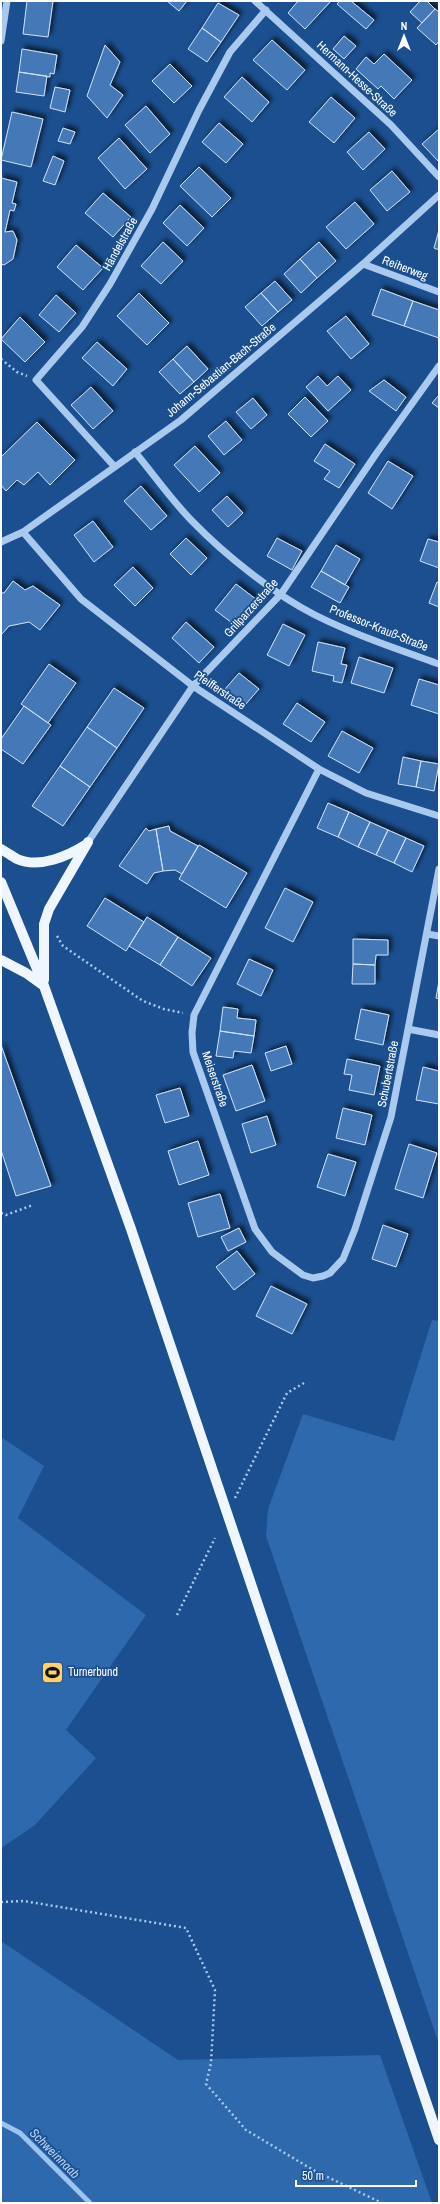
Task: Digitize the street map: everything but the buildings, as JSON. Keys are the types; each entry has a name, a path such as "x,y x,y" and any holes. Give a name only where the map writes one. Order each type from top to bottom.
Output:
{"main road":[{"path":"1,849 18,860 36,862 60,858 88,842"},
{"path":"44,986 44,924 49,908 88,842"},
{"path":"1,882 44,986 131,1229 439,2140"},
{"path":"1,960 26,973 44,986"}],"street":[{"path":"1,41 7,1"},
{"name":"Hermann-Hesse-Straße","path":"255,1 391,125 439,177"},
{"name":"Händelstraße","path":"36,380 82,327 110,284 152,209 199,110 230,52 266,10"},
{"name":"Johann-Sebastian-Bach-Straße","path":"1,542 23,532 114,466 181,420 363,264 439,195"},
{"name":"Reiherweg","path":"363,264 439,292"},
{"name":"Grillparzerstraße","path":"88,842 193,686 281,594 376,454 439,366"},
{"path":"36,380 114,466"},
{"name":"Professor-Krauß-Straße","path":"135,452 192,521 225,552 281,594 315,615 366,638 439,664"},
{"name":"Pfeifferstraße","path":"23,532 81,599 193,686 319,769 366,793 439,816"},
{"name":"Meiserstraße","path":"319,769 194,1015 192,1033 193,1052 255,1229 272,1252 302,1275 313,1278 330,1273"},
{"name":"Schubertstraße","path":"330,1273 343,1259 378,1162 391,1117 439,869"},
{"path":"427,934 439,936"},
{"path":"408,1029 439,1035"}],"path":[{"path":"1,359 17,372 36,380"},
{"path":"56,931 63,946 143,1001 164,1009 194,1015"},
{"path":"1,1213 6,1215 33,1205"},
{"path":"235,1498 287,1393 304,1383"},
{"path":"177,1615 215,1538"},
{"path":"1,1902 24,1901 186,1928 215,1990 211,2063 206,2084 246,2130 315,2171 382,2203"}],"shaded area":[{"path":"432,1320 439,1321 439,2044 266,1536 268,1509 303,1414 394,1441"},
{"name":"Turnerbund","path":"1,1437 44,1466 18,1518 146,1615 66,1730 96,1758 35,1825 1,1848"},
{"path":"1,1941 178,2060 380,2055 432,2203 1,2203"}],"waterway":[{"name":"Schweinnaab","path":"1,2123 20,2133 90,2203"}],"place":[{"name":"Turnerbund","path":"53,1672"}]}
